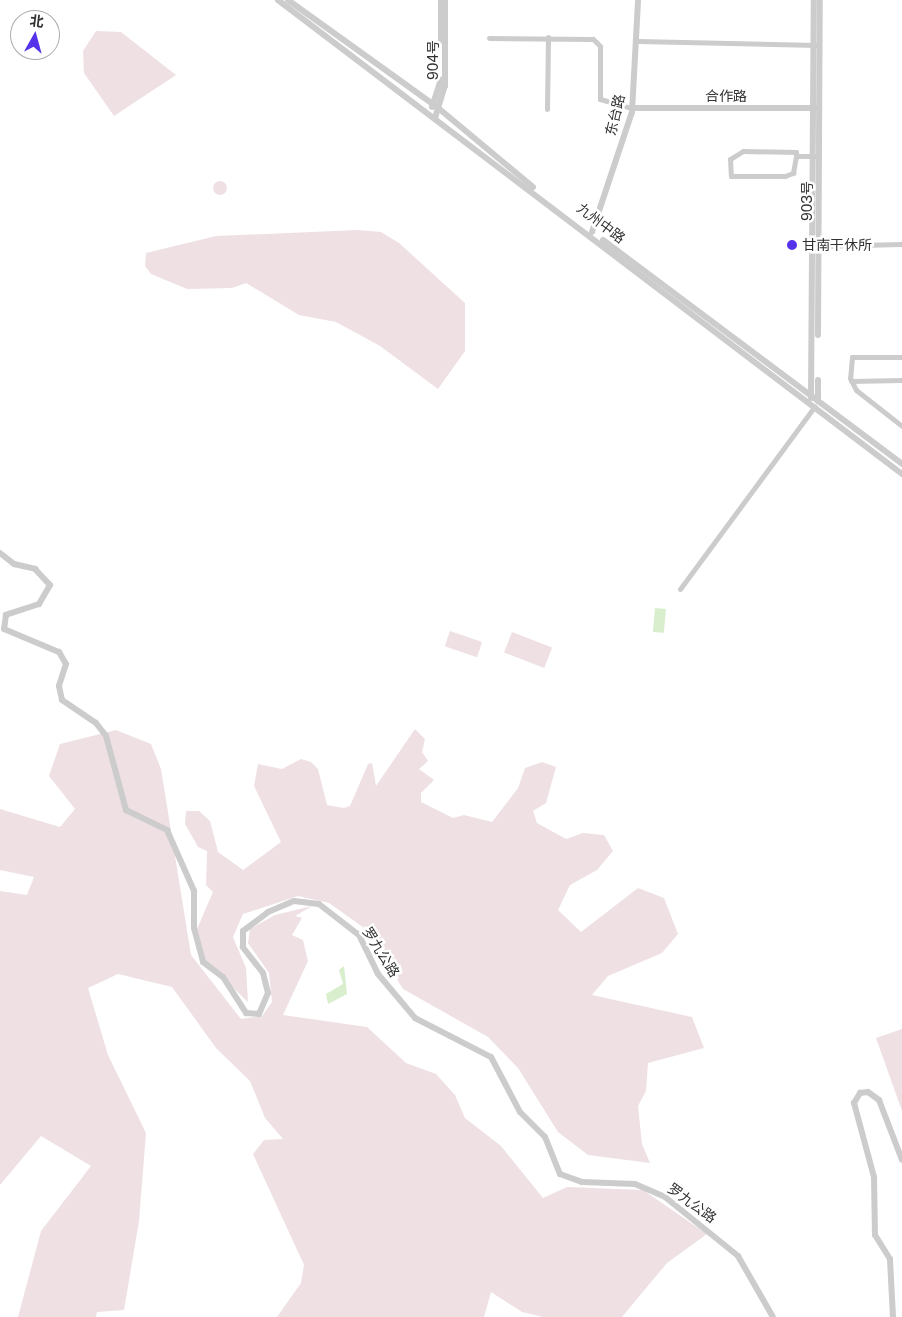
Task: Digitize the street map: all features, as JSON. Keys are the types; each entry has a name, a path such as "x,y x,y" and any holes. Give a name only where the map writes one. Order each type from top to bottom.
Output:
{"street":[{"path":"278,0 814,401 902,474"},
{"name":"九州中路","path":"288,0 435,106 592,232 814,401 902,464"},
{"path":"435,106 441,84 441,0"},
{"name":"904号","path":"432,117 445,86 446,0"},
{"name":"东台路","path":"592,232 632,108 638,41 638,0"},
{"path":"638,41 816,45 814,0"},
{"name":"903号","path":"814,401 819,270 816,45 820,0"},
{"path":"547,109 548,37"},
{"path":"489,38 548,37 593,39 600,46 600,99 632,108"},
{"name":"合作路","path":"632,108 816,108"},
{"path":"742,151 796,152 796,156 793,173 785,176 731,176 730,159 742,151"},
{"path":"680,589 814,401 816,156 796,156"},
{"path":"819,246 902,244"},
{"path":"902,357 852,357 851,381 856,390 902,426"},
{"path":"851,381 902,380"},
{"name":"罗九公路","path":"0,553 14,564 35,569 50,585 39,604 6,615 4,628 59,652 66,664 60,686 62,700 96,723 106,736 126,810 157,822 170,836 194,891 194,928 203,962 223,977 246,1013 259,1014 268,993 264,973 244,947 243,931 249,923 294,901 319,904 359,935 378,974 414,1018 491,1057 520,1112 545,1137 560,1174 582,1182 636,1184 665,1197 738,1256 773,1317"},
{"path":"893,1317 890,1259 875,1235 874,1176 854,1108 860,1092 868,1092 879,1100 902,1160"}],"shaded area":[{"path":"96,31 121,32 176,75 114,116 84,73 83,51"},
{"path":"217,181 223,181 227,188 223,195 217,195 213,191 213,185"},
{"path":"358,230 381,232 399,243 465,303 465,351 438,389 380,346 336,322 299,315 246,283 232,288 187,289 151,274 145,266 146,253 216,236"},
{"path":"655,608 666,609 664,633 653,632"},
{"path":"450,631 482,642 477,657 445,646"},
{"path":"512,632 552,647 544,668 504,653"},
{"path":"415,729 425,739 422,752 428,761 419,769 434,780 421,793 421,802 453,818 464,815 492,822 518,788 525,768 542,762 556,767 546,803 533,811 537,823 566,839 583,833 604,835 613,851 597,870 570,885 558,910 581,932 638,888 664,898 678,934 662,953 608,976 592,995 692,1017 704,1048 648,1063 646,1091 638,1106 642,1144 650,1163 588,1155 558,1132 518,1068 488,1037 403,989 367,930 329,903 298,896 243,914 233,937 246,968 248,1002 205,961 197,929 213,892 206,885 207,851 198,847 185,824 186,811 199,811 210,821 218,852 243,870 281,842 254,786 258,764 282,769 301,759 311,762 318,769 327,805 344,808 350,806 368,764 372,763 376,786"},
{"path":"116,730 151,744 161,769 191,955 241,1019 262,1016 272,1002 269,973 248,943 250,929 275,915 312,906 295,916 302,918 292,935 303,940 308,961 283,1015 367,1027 406,1063 436,1074 455,1095 465,1118 501,1146 543,1198 567,1187 643,1190 707,1234 667,1263 622,1317 543,1317 522,1312 491,1292 484,1317 277,1317 301,1283 304,1265 253,1154 264,1140 283,1139 265,1118 250,1081 216,1048 172,987 118,974 88,988 108,1055 146,1133 139,1221 124,1310 97,1312 96,1317 18,1317 41,1231 91,1166 41,1136 0,1185 0,891 27,895 34,877 0,870 0,809 60,827 75,809 49,776 60,744"},
{"path":"344,966 347,994 328,1004 326,994 343,984 339,970"},
{"path":"902,1029 902,1111 876,1038"}],"place":[{"name":"甘南干休所","path":"792,245"}]}
